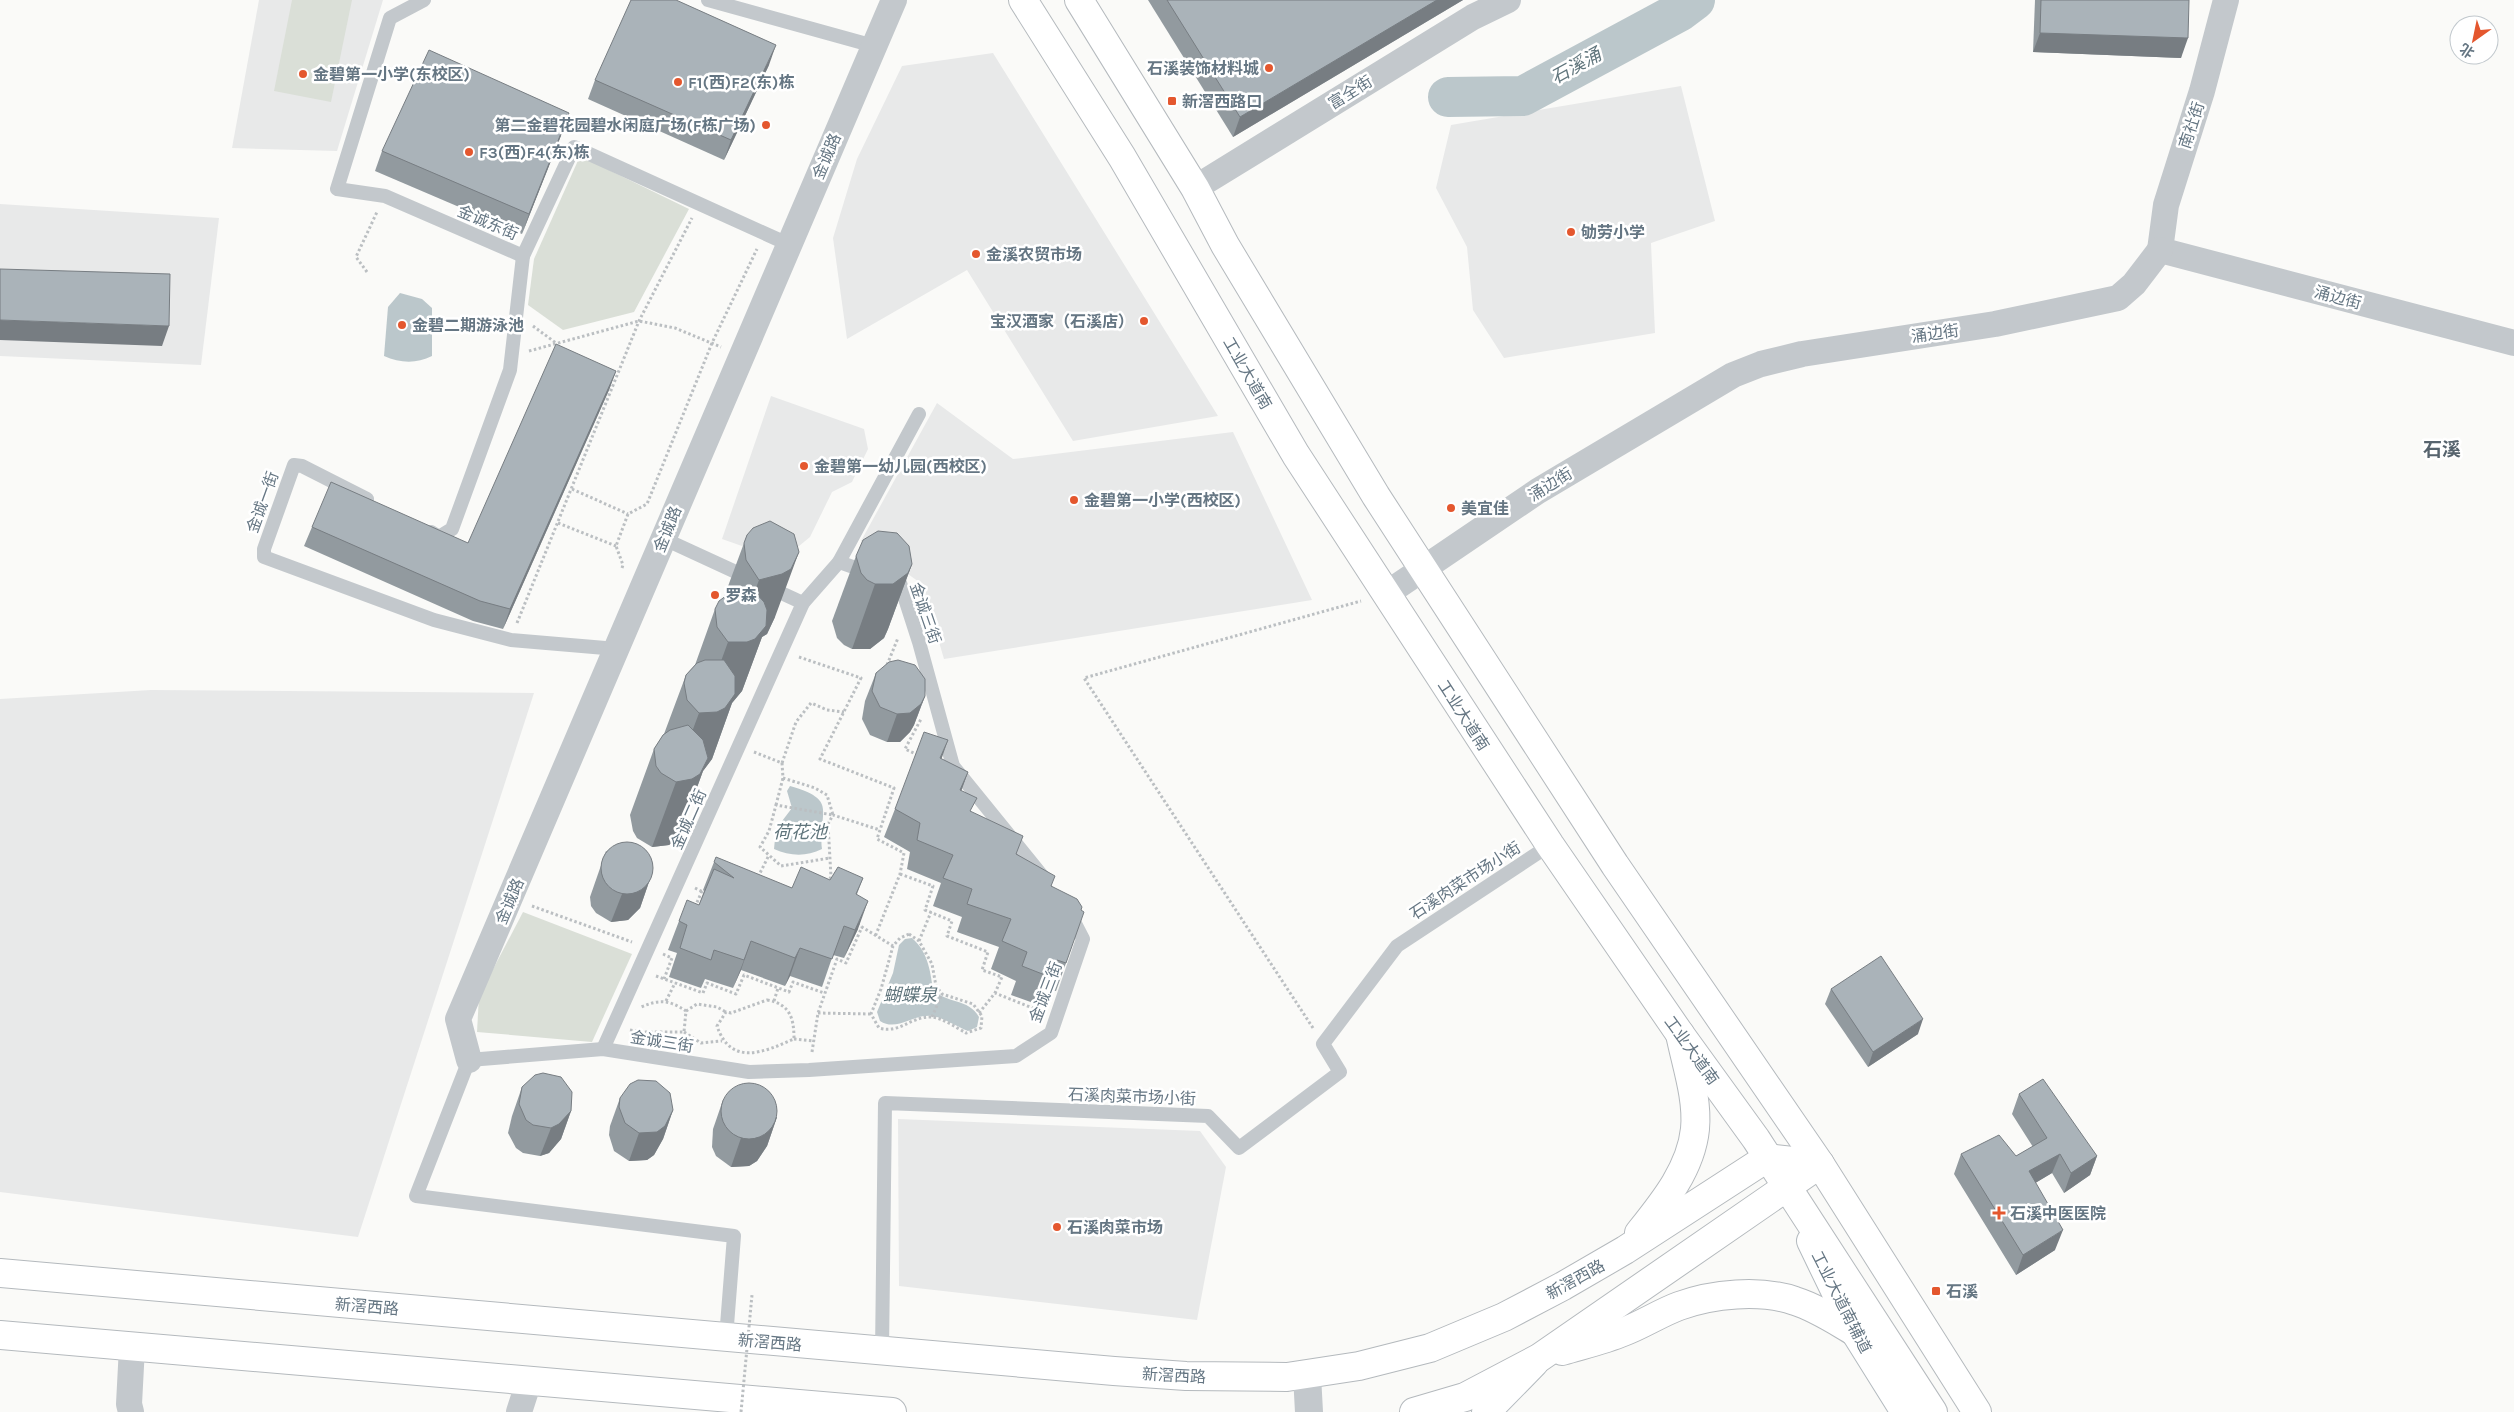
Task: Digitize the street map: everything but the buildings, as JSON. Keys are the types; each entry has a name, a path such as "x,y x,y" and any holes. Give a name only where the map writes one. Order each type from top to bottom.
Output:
{"main road":[{"name":"工业大道南","path":"1023,0 1122,157 1296,455 1550,845 1767,1158 1933,1412"},
{"path":"1079,0 1195,188 1235,261 1376,496 1615,865 1820,1164 1977,1412"},
{"path":"1626,1250 1670,1192 1683,1170 1692,1145 1695,1128 1694,1101 1680,1034"},
{"path":"1767,1158 1820,1164"},
{"name":"新滘西路","path":"0,1273 882,1352 1186,1376 1251,1378 1307,1375 1393,1358 1430,1348 1504,1317 1626,1250 1767,1158"},
{"path":"1414,1412 1465,1397 1539,1358 1636,1289 1820,1164"},
{"name":"工业大道南辅道","path":"1786,1188 1855,1332 1905,1412"},
{"path":"1486,1412 1539,1358 1624,1332 1670,1310 1699,1299 1728,1296 1771,1296 1793,1300 1818,1310 1855,1332"},
{"path":"0,1336 698,1397 892,1412"},
{"path":"698,1397 747,1412"}],"street":[{"name":"金诚路","path":"469,1060 458,1019 617,649 662,538 894,0"},
{"name":"富全街","path":"1195,188 1472,17 1508,0"},
{"name":"南社街","path":"2160,250 2166,205 2202,91 2226,0"},
{"name":"涌边街","path":"1386,594 1538,491 1732,375 1761,364 1802,354 1995,324 2118,298 2134,284 2160,250 2514,343"},
{"path":"131,1412 129,1404 132,1347"},
{"path":"1307,1375 1309,1412"},
{"path":"518,1412 529,1381"}],"lane":[{"name":"金诚东街","path":"424,0 390,18 337,189 384,196 523,256 574,147 788,244"},
{"path":"708,0 874,46"},
{"path":"422,528 439,537 452,529 510,370 523,256"},
{"path":"662,538 804,603 838,562 919,414"},
{"name":"金诚一街","path":"379,506 302,466 294,465 264,549 264,557 434,620 511,640 617,649"},
{"name":"金诚三街","path":"838,562 900,583 919,642 953,766 1049,884"},
{"name":"金诚二街","path":"603,1049 804,603"},
{"name":"石溪肉菜市场小街","path":"882,1352 885,1103 1208,1116 1239,1148 1340,1072 1323,1044 1397,946 1550,845"},
{"name":"金诚三街","path":"469,1060 603,1049 749,1072 809,1070 1016,1056 1051,1033 1083,939 1061,899"},
{"path":"469,1060 416,1196 734,1236 726,1338"}],"path":[{"path":"367,272 356,257 384,196"},
{"path":"511,640 639,321 699,204"},
{"path":"620,574 623,565 616,546 628,514 647,504 712,343 764,233"},
{"path":"516,314 557,344"},
{"path":"511,356 639,321 675,328 740,356"},
{"path":"572,489 628,514"},
{"path":"558,523 616,546"},
{"path":"1323,1044 1084,678 1386,594"},
{"path":"782,651 861,678 820,759 894,788 877,839 904,853 900,874 875,937"},
{"path":"830,858 781,866 760,847 769,831 784,778 782,763 796,722 811,703 827,710 844,712"},
{"path":"739,746 782,763"},
{"path":"784,778 815,788 827,796 833,815 828,824 831,844 831,876 825,888"},
{"path":"776,805 833,815 880,830"},
{"path":"756,880 769,855"},
{"path":"900,874 933,886 925,910 952,921 947,936 988,952 982,970 1002,978 995,993 979,1013"},
{"path":"679,881 710,895"},
{"path":"694,912 702,891"},
{"path":"510,899 649,948"},
{"path":"920,941 931,912"},
{"path":"852,921 875,937 893,946"},
{"path":"809,1070 818,1013 824,993 838,959 846,963 862,927"},
{"path":"909,934 920,941 932,964 936,986 942,994 973,1004 982,1016 981,1028 966,1033 932,1016 913,1020 890,1031 879,1028 871,1014 881,989 893,946 900,938 909,934"},
{"path":"639,970 703,993 707,983 736,994 744,975 789,992 792,982 824,993"},
{"path":"666,1001 675,983"},
{"path":"774,1001 778,988"},
{"path":"995,993 1056,1017"},
{"path":"932,1016 942,994"},
{"path":"637,1012 640,1008 656,1000 672,1002 686,1011"},
{"path":"686,1011 697,1004 717,1007 726,1012 738,1011 767,1000 774,1001 787,1008 794,1021 794,1039"},
{"path":"684,1032 686,1011"},
{"path":"726,1012 717,1026 722,1041 737,1051 756,1054 794,1039 814,1041"},
{"path":"818,1013 871,1014"},
{"path":"631,1022 628,1028 632,1031 684,1032 701,1043 722,1041"},
{"path":"741,1412 752,1295"}],"shaded area":[{"name":"金碧第一小学(东校区)","path":"259,0 383,0 337,151 232,148"},
{"path":"292,0 352,0 331,102 274,91"},
{"name":"金溪农贸市场","path":"993,53 1218,416 1073,441 967,270 847,339 833,238 857,159 902,66"},
{"name":"劬劳小学","path":"1681,86 1715,221 1651,243 1655,333 1504,358 1473,310 1467,247 1436,188 1451,125"},
{"path":"580,156 689,209 634,312 563,330 528,305 534,259"},
{"path":"0,204 219,218 201,365 0,356"},
{"name":"金碧第一幼儿园(西校区)","path":"771,396 864,429 868,449 852,482 832,492 810,537 782,560 722,539"},
{"name":"金碧第一小学(西校区)","path":"937,403 1013,459 1233,432 1312,600 944,659 922,584 861,541"},
{"path":"151,690 534,693 358,1237 0,1192 0,699"},
{"path":"523,912 632,954 592,1042 477,1032 479,996"},
{"name":"石溪肉菜市场","path":"898,1119 1200,1131 1226,1167 1197,1320 899,1286"}],"water":[{"path":"400,293 422,299 432,308 432,356 426,359 408,362 384,356 388,307"},
{"name":"荷花池","path":"790,786 815,796 823,808 822,849 816,852 798,855 774,849 776,829 792,808 787,791"},
{"name":"蝴蝶泉","path":"912,938 925,955 933,989 938,994 975,1011 979,1017 977,1027 968,1031 941,1018 932,1016 918,1017 892,1025 880,1021 877,1012 893,973 899,945 905,939"}],"waterway":[{"name":"石溪涌","path":"1448,97 1523,96 1679,12 1695,0"}],"place":[{"name":"石溪装饰材料城","path":"1269,68"},
{"name":"金碧第一小学(东校区)","path":"303,74"},
{"name":"F1(西)F2(东)栋","path":"678,82"},
{"name":"新滘西路口","path":"1172,101"},
{"name":"第二金碧花园碧水闲庭广场(F栋广场)","path":"766,125"},
{"name":"F3(西)F4(东)栋","path":"469,152"},
{"name":"劬劳小学","path":"1571,232"},
{"name":"金溪农贸市场","path":"976,254"},
{"name":"宝汉酒家（石溪店）","path":"1144,321"},
{"name":"金碧二期游泳池","path":"402,325"},
{"name":"金碧第一幼儿园(西校区)","path":"804,466"},
{"name":"金碧第一小学(西校区)","path":"1074,500"},
{"name":"美宜佳","path":"1451,508"},
{"name":"罗森","path":"715,595"},
{"name":"石溪中医医院","path":"1999,1213"},
{"name":"石溪肉菜市场","path":"1057,1227"},
{"name":"石溪","path":"1936,1291"}],"district":[{"name":"石溪","path":"2442,449"}]}
